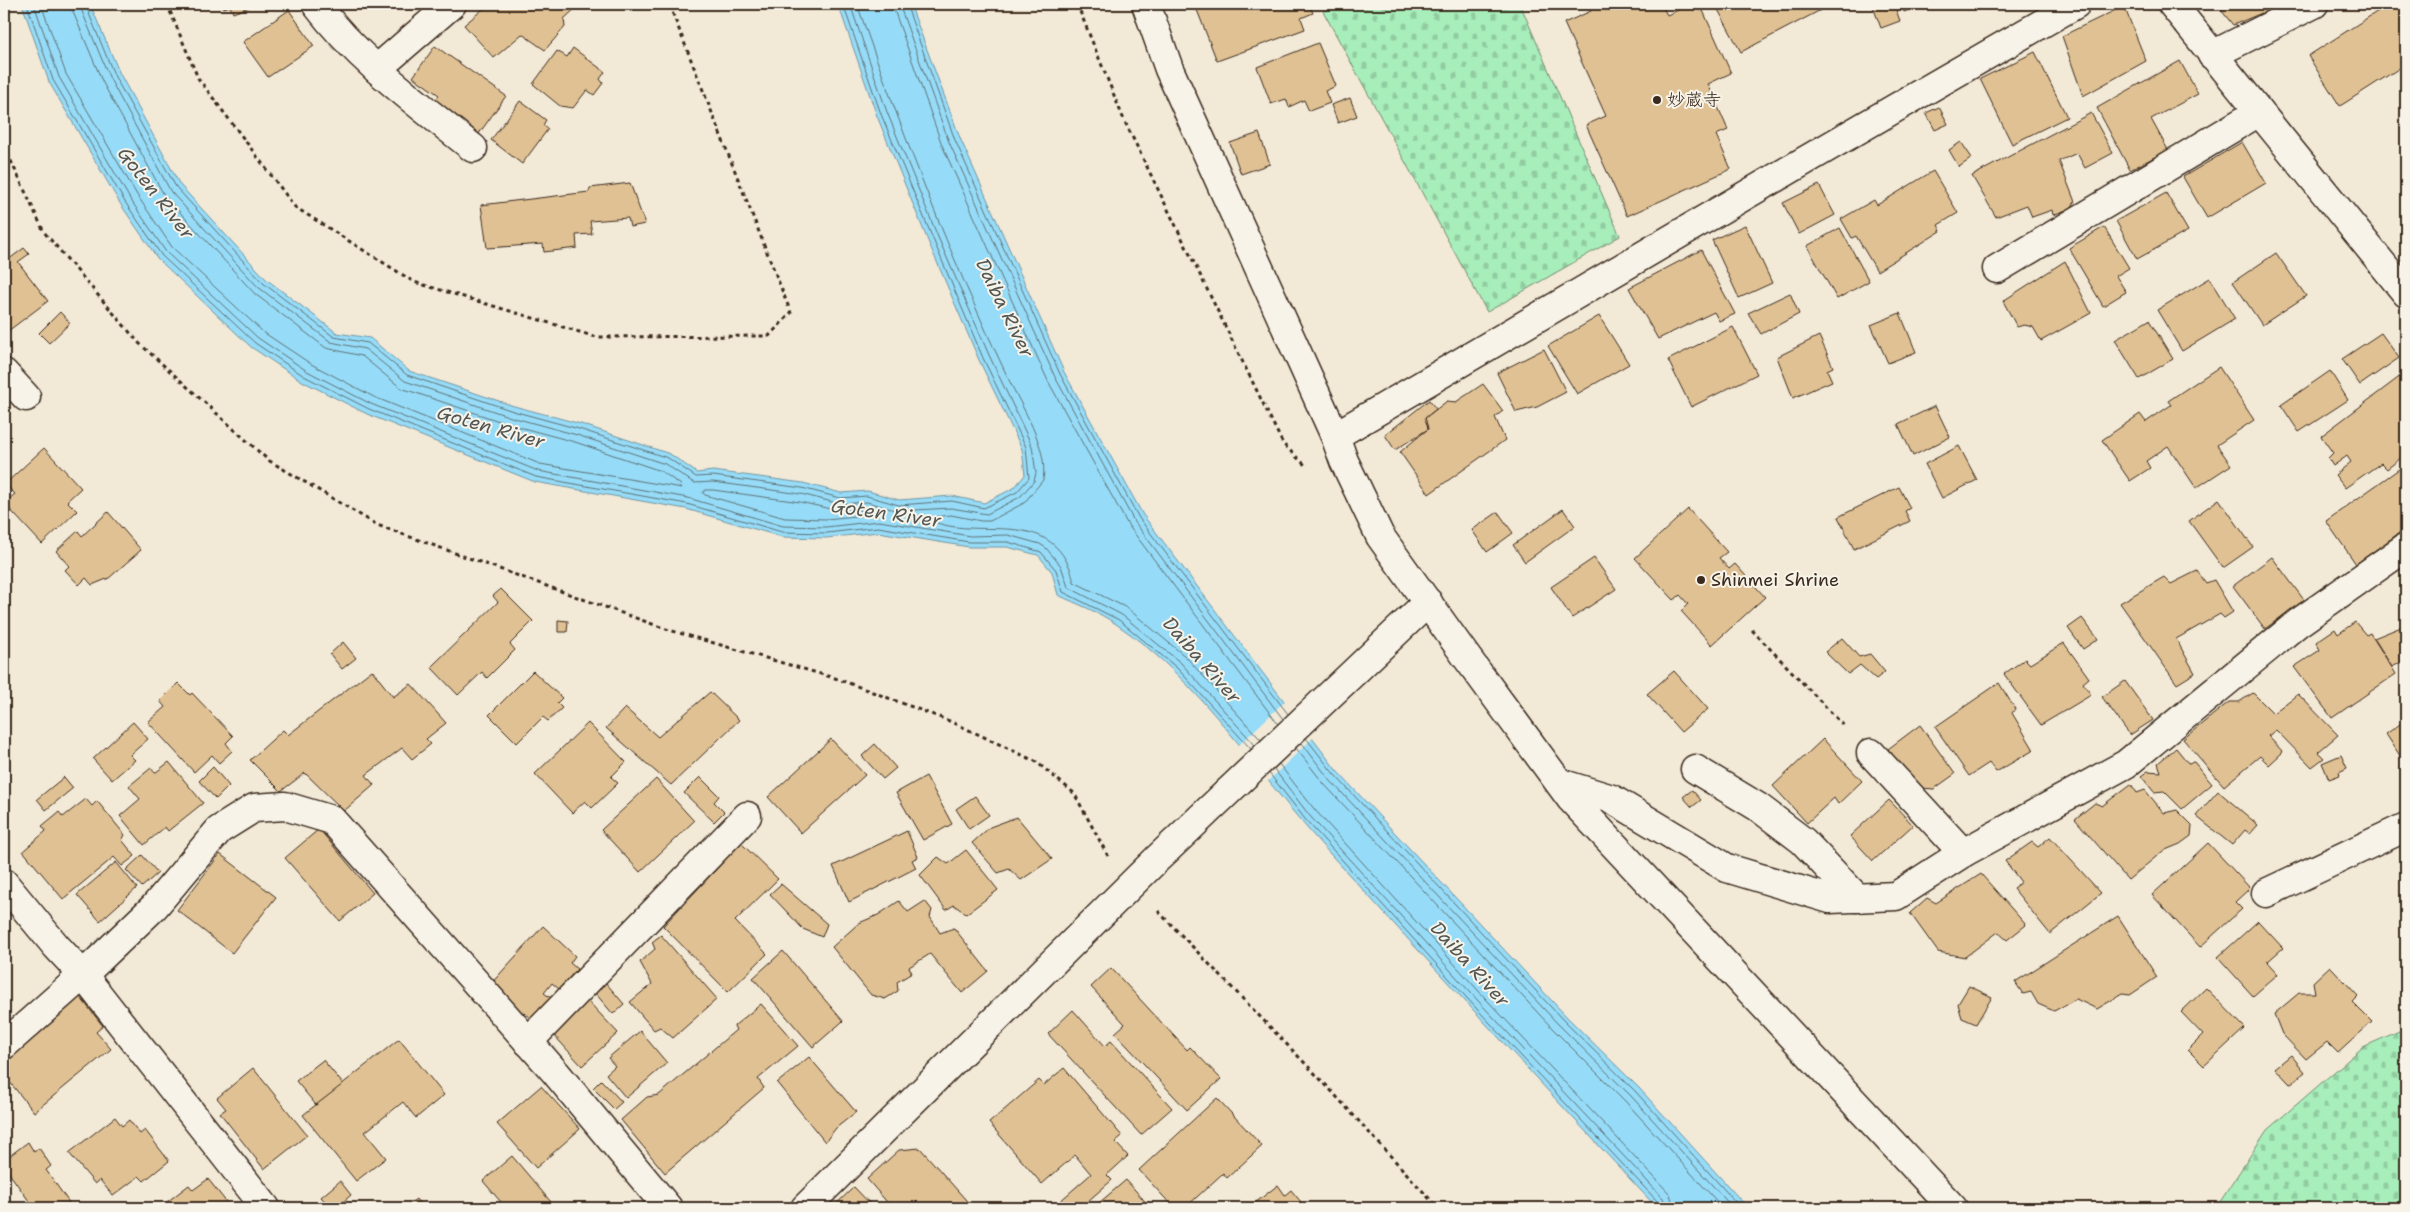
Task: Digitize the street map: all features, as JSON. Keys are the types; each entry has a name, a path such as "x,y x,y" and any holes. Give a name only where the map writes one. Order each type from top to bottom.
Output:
{"street":[{"path":"316,4 330,23 364,59 473,148"},
{"path":"377,69 452,4"},
{"path":"1146,4 1169,69 1335,436 1344,461 1380,536 1571,798 1953,1208"},
{"path":"1335,436 1762,188 1910,98 2076,4"},
{"path":"2172,4 2406,293"},
{"path":"2212,55 2314,4"},
{"path":"1996,268 2259,112"},
{"path":"4,373 26,397"},
{"path":"1560,783 1612,799 1727,868 1830,898 1896,896 1963,853 2126,764 2298,623 2406,546"},
{"path":"805,1208 1157,859 1428,602"},
{"path":"1870,754 1963,853"},
{"path":"1695,769 1758,807 1803,841 1857,898"},
{"path":"4,1045 83,975 154,907 220,830 254,808 285,806 332,820 528,1042 668,1208"},
{"path":"528,1042 747,816"},
{"path":"2266,893 2406,827"},
{"path":"4,884 83,975 266,1208"}],"path":[{"path":"167,4 198,78 295,207 414,282 596,336 769,336 791,313 669,4"},
{"path":"1077,4 1124,120 1283,444 1311,470"},
{"path":"4,146 44,232 138,344 268,460 377,525 669,630 838,678 952,722 1035,761 1074,793 1109,859 1325,1084 1438,1208"},
{"path":"1752,630 1870,754"}],"green space":[{"path":"1346,4 1520,4 1620,236 1487,312 1323,11"},
{"path":"2406,1028 2406,1208 2216,1208 2267,1130 2363,1047"}],"water":[{"path":"22,4 90,4 120,74 180,185 266,279 337,333 370,338 409,371 514,406 581,424 670,454 697,473 713,471 803,483 841,493 868,491 899,500 952,496 984,503 1014,488 1025,475 1022,449 979,360 928,241 877,116 838,4 910,4 960,138 1064,372 1143,515 1337,771 1567,1017 1639,1088 1748,1208 1657,1208 1322,845 1201,699 1147,647 1116,624 1058,595 1052,572 1038,555 1007,547 969,547 878,532 827,538 782,537 686,509 535,482 367,414 302,381 251,347 158,259 121,205 49,82"}],"pier":[{"path":"1286,700 1314,737 1267,782 1238,746"}],"building":[{"path":"222,4 257,4 233,13 230,6 224,8"},
{"path":"489,4 580,4 564,19 565,27 545,50 522,34 494,58 464,25"},
{"path":"1213,4 1223,6 1309,4 1313,13 1301,18 1305,29 1217,61 1197,10"},
{"name":"妙蔵寺","path":"1587,4 1661,4 1667,15 1692,4 1700,4 1731,73 1708,84 1728,130 1716,135 1731,169 1627,216 1586,125 1606,116 1564,23 1591,11"},
{"path":"1715,4 1832,4 1741,52"},
{"path":"1872,4 1894,4 1900,21 1881,28"},
{"path":"1901,4 1924,4 1904,12"},
{"path":"2228,4 2272,4 2274,8 2233,25 2221,10"},
{"path":"2389,4 2406,4 2406,64 2340,106 2308,56"},
{"path":"2124,6 2146,61 2083,96 2062,36"},
{"path":"289,10 314,46 268,77 243,42"},
{"path":"1318,43 1336,86 1325,91 1330,103 1309,111 1304,100 1289,107 1286,99 1271,104 1257,67"},
{"path":"435,46 506,96 478,135 433,104 439,95 413,77"},
{"path":"573,48 605,72 600,79 603,83 594,95 587,90 573,108 560,106 533,84 557,51 567,57"},
{"path":"2035,52 2067,117 2012,144 1980,79"},
{"path":"2180,61 2198,94 2151,119 2168,150 2130,170 2097,108"},
{"path":"1350,98 1357,116 1338,123 1331,105"},
{"path":"520,101 546,120 543,125 548,129 522,164 491,140"},
{"path":"1939,107 1948,124 1935,130 1926,113"},
{"path":"2091,113 2113,153 2085,168 2077,153 2059,161 2075,202 2071,208 2053,215 2052,210 2032,217 2027,205 1996,217 1972,176"},
{"path":"1259,133 1270,164 1241,174 1230,143"},
{"path":"1961,142 1972,158 1959,167 1949,150"},
{"path":"2242,142 2266,183 2207,218 2183,177"},
{"path":"1933,171 1958,213 1938,225 1941,231 1877,271 1856,236 1852,238 1841,219 1874,200 1877,205"},
{"path":"630,183 645,224 630,227 628,218 590,221 592,234 576,235 577,248 544,252 543,244 487,248 481,205 589,192 590,188"},
{"path":"1819,185 1835,215 1799,234 1783,203"},
{"path":"2166,193 2188,231 2137,259 2116,221"},
{"path":"1745,225 1772,283 1739,298 1712,240"},
{"path":"2104,227 2129,268 2116,276 2126,292 2103,306 2069,248"},
{"path":"1840,228 1869,281 1837,299 1807,246"},
{"path":"24,248 29,254 18,262 48,301 4,334 4,263"},
{"path":"1701,250 1735,314 1719,321 1714,312 1658,339 1629,288"},
{"path":"2276,253 2306,296 2262,325 2233,282"},
{"path":"2065,261 2091,313 2041,341 2033,327 2024,325 2017,327 2003,301"},
{"path":"2210,278 2235,319 2182,351 2157,310"},
{"path":"1790,293 1799,314 1761,334 1748,313"},
{"path":"60,312 70,323 49,343 39,333"},
{"path":"1900,313 1916,352 1888,363 1871,325"},
{"path":"1599,316 1629,364 1577,394 1548,346"},
{"path":"2149,320 2173,359 2139,379 2115,340"},
{"path":"1733,327 1757,374 1691,407 1668,360"},
{"path":"2381,333 2399,358 2360,385 2342,359"},
{"path":"1819,336 1833,367 1827,370 1832,381 1793,398 1777,357"},
{"path":"1544,349 1566,392 1537,407 1516,412 1497,373"},
{"path":"2219,367 2254,420 2217,445 2231,465 2196,488 2168,446 2146,461 2150,468 2130,481 2102,440 2140,414 2146,422 2171,405 2168,401"},
{"path":"2330,371 2348,400 2299,432 2281,405"},
{"path":"2406,372 2406,454 2387,469 2381,463 2345,488 2335,475 2351,462 2347,456 2333,466 2328,458 2333,453 2321,436"},
{"path":"1483,384 1503,411 1495,417 1505,440 1429,494 1400,452 1428,429 1425,418 1447,401 1456,402"},
{"path":"1429,400 1436,409 1425,418 1428,429 1395,450 1385,435"},
{"path":"1935,406 1950,437 1913,456 1898,424"},
{"path":"1959,446 1977,480 1942,498 1925,464"},
{"path":"44,448 81,488 67,501 77,511 42,544 4,503 15,494 5,484"},
{"path":"2406,464 2406,528 2356,564 2326,521"},
{"path":"1899,487 1910,508 1905,511 1910,521 1854,549 1838,517"},
{"path":"2219,499 2253,547 2223,568 2189,521"},
{"path":"1563,509 1575,526 1525,562 1513,545"},
{"path":"1688,509 1727,552 1719,558 1729,569 1735,564 1765,597 1712,645 1681,611 1688,604 1680,595 1674,600 1635,558"},
{"path":"108,512 141,550 109,578 92,585 86,578 79,585 65,570 69,566 56,551 78,531 82,536"},
{"path":"1498,512 1513,533 1487,552 1472,530"},
{"path":"2272,557 2304,600 2265,629 2233,586"},
{"path":"1594,558 1616,589 1572,618 1551,587"},
{"path":"2197,571 2206,583 2214,580 2233,612 2224,618 2220,614 2176,639 2195,673 2177,684 2120,603 2164,577 2171,584"},
{"path":"501,589 533,621 510,644 515,650 487,678 482,672 458,695 431,667 498,602 493,596"},
{"path":"2082,618 2098,639 2083,649 2068,628"},
{"path":"558,620 568,621 567,632 558,632"},
{"path":"2355,622 2366,635 2370,633 2396,674 2332,718 2294,667 2320,650 2316,642 2335,629 2338,634"},
{"path":"2406,625 2406,660 2392,667 2374,638"},
{"path":"1842,638 1859,657 1870,654 1885,672 1876,679 1860,665 1848,674 1825,652"},
{"path":"343,642 356,658 342,669 330,654"},
{"path":"2064,643 2089,678 2083,683 2091,695 2041,725 2004,674 2025,659 2030,664"},
{"path":"372,670 393,697 411,684 446,723 426,739 431,744 412,759 402,748 366,775 374,785 344,811 305,773 281,791 250,760 283,730 288,735"},
{"path":"533,671 562,698 557,703 562,708 548,721 543,717 517,743 489,715"},
{"path":"1674,671 1708,709 1681,732 1647,694"},
{"path":"2125,681 2153,720 2130,735 2102,697"},
{"path":"178,683 190,695 192,693 233,736 226,743 232,751 219,763 212,755 194,772 148,722 165,707 160,701"},
{"path":"1999,683 2015,709 2012,713 2034,750 1996,772 1989,763 1969,776 1935,727"},
{"path":"710,692 739,720 671,785 606,728 625,708 658,737"},
{"path":"2253,693 2273,713 2298,694 2338,735 2318,752 2324,758 2312,767 2276,730 2268,736 2283,752 2269,765 2260,756 2224,786 2183,739 2229,702 2239,702"},
{"path":"2406,720 2406,765 2386,734"},
{"path":"133,722 148,739 130,755 135,760 112,780 93,759"},
{"path":"588,723 626,762 611,777 618,783 592,808 585,801 572,813 535,774"},
{"path":"1920,725 1955,774 1934,789 1920,788 1888,749"},
{"path":"831,739 865,775 801,833 768,797"},
{"path":"1823,739 1862,781 1838,804 1834,798 1807,823 1773,786"},
{"path":"875,744 896,768 883,779 862,756"},
{"path":"2176,748 2188,763 2194,762 2212,784 2182,809 2164,791 2154,792 2141,776 2148,771 2161,772 2158,763"},
{"path":"2341,755 2347,768 2339,772 2340,775 2329,779 2322,763"},
{"path":"169,762 203,803 168,831 165,827 144,845 120,816 140,799 129,786 151,768 155,773"},
{"path":"213,767 229,786 216,799 199,781"},
{"path":"926,776 952,824 923,840 896,793"},
{"path":"64,777 73,788 46,810 37,799"},
{"path":"700,777 719,796 714,802 724,812 714,822 684,793"},
{"path":"656,779 694,821 640,872 601,830"},
{"path":"2131,784 2137,793 2145,790 2164,813 2177,810 2192,825 2191,836 2180,844 2163,851 2128,880 2075,819 2095,803 2102,806"},
{"path":"1692,790 1701,800 1692,807 1683,797"},
{"path":"2218,791 2258,825 2250,834 2245,830 2232,845 2196,816"},
{"path":"975,796 989,815 969,829 956,809"},
{"path":"86,799 92,806 97,801 125,835 122,840 135,856 122,866 114,857 63,899 23,851 46,831 42,826 59,812 63,817"},
{"path":"1889,800 1913,825 1873,861 1850,836"},
{"path":"1017,817 1052,859 1021,880 1009,869 998,873 972,843 990,827"},
{"path":"319,829 373,893 340,921 285,858"},
{"path":"907,831 918,857 912,860 916,868 849,902 833,866"},
{"path":"2050,837 2101,893 2050,934 2013,888 2021,882 2005,861 2032,842 2038,847"},
{"path":"741,843 778,879 735,921 767,954 728,992 663,926"},
{"path":"2208,843 2250,888 2235,902 2242,909 2200,947 2152,895"},
{"path":"966,850 998,890 966,914 954,905 946,910 920,875 938,857 948,864"},
{"path":"220,854 276,897 232,953 177,910"},
{"path":"142,855 158,873 142,887 126,870"},
{"path":"116,862 137,888 100,921 77,895"},
{"path":"1981,874 2026,925 2007,940 1998,932 1965,957 1938,952 1910,913 1927,898 1936,903"},
{"path":"781,884 827,924 822,937 803,929 770,894"},
{"path":"899,901 908,912 925,901 932,910 930,917 940,933 954,928 988,971 962,993 930,954 909,967 912,973 897,982 898,991 885,999 871,995 832,947 859,923 878,915"},
{"path":"2118,916 2157,977 2130,995 2122,994 2097,1009 2076,999 2054,1011 2038,1004 2031,992 2023,994 2015,982"},
{"path":"2258,921 2283,948 2267,962 2278,974 2253,996 2218,957"},
{"path":"543,926 575,956 570,963 577,969 559,989 552,983 544,993 551,998 532,1019 525,1013 522,1016 489,986"},
{"path":"661,935 717,999 673,1038 660,1027 654,1030 630,1002 652,984 640,962 655,949 652,942"},
{"path":"783,951 843,1021 813,1047 753,978"},
{"path":"2330,966 2358,996 2352,1002 2372,1022 2338,1053 2327,1042 2306,1059 2282,1034 2274,1014 2299,993 2315,993 2313,982"},
{"path":"1111,968 1187,1050 1190,1047 1221,1079 1187,1110 1115,1033 1125,1024 1091,987"},
{"path":"606,983 624,1004 613,1014 595,993"},
{"path":"1969,986 1992,997 1976,1024 1962,1018 1958,1004"},
{"path":"2206,988 2245,1028 2204,1066 2188,1050 2203,1035 2181,1012"},
{"path":"80,997 103,1026 96,1032 111,1049 34,1112 4,1075 4,1060"},
{"path":"587,1000 618,1033 582,1066 552,1033"},
{"path":"761,1004 798,1046 758,1079 764,1088 665,1173 621,1120 647,1097 659,1095 736,1030 734,1026"},
{"path":"1073,1010 1105,1046 1111,1041 1172,1108 1141,1135 1048,1034"},
{"path":"640,1031 667,1063 626,1098 606,1074 615,1066 608,1058"},
{"path":"399,1039 444,1095 416,1118 403,1102 365,1132 386,1158 356,1181 303,1115"},
{"path":"2291,1055 2305,1072 2290,1084 2275,1068"},
{"path":"809,1057 856,1112 836,1128 825,1142 777,1083"},
{"path":"323,1060 343,1084 316,1105 296,1081"},
{"path":"253,1068 307,1135 264,1169 220,1113 226,1109 217,1098"},
{"path":"1064,1068 1122,1136 1115,1142 1128,1156 1107,1175 1112,1180 1080,1208 1065,1208 1059,1202 1091,1174 1075,1155 1042,1184 989,1123 1039,1080 1044,1085"},
{"path":"601,1080 622,1102 614,1109 593,1088"},
{"path":"541,1086 580,1129 536,1168 497,1124"},
{"path":"1217,1098 1262,1146 1227,1178 1223,1173 1185,1208 1174,1208 1139,1170"},
{"path":"115,1117 122,1126 129,1120 140,1134 145,1130 169,1161 144,1181 139,1176 113,1196 100,1180 95,1184 69,1153"},
{"path":"28,1142 34,1152 39,1148 51,1166 46,1170 70,1204 65,1208 34,1208 4,1166 4,1160"},
{"path":"920,1148 973,1208 892,1208 867,1179 899,1150"},
{"path":"512,1156 556,1208 506,1208 483,1181"},
{"path":"208,1179 231,1208 159,1208 189,1185 193,1190"},
{"path":"1126,1180 1151,1208 1093,1208"},
{"path":"340,1181 351,1195 336,1208 331,1208 321,1197"},
{"path":"1278,1185 1285,1195 1291,1190 1306,1208 1259,1208 1255,1203"},
{"path":"854,1187 874,1208 832,1208"},
{"path":"416,1199 423,1208 404,1208"}],"place":[{"name":"妙蔵寺","path":"1657,100"},
{"name":"Shinmei Shrine","path":"1701,580"}],"water label":[{"name":"Goten River","path":"156,193"},
{"name":"Daiba River","path":"1005,308"},
{"name":"Goten River","path":"491,427"},
{"name":"Goten River","path":"886,513"},
{"name":"Daiba River","path":"1202,660"},
{"name":"Daiba River","path":"1470,964"}]}
